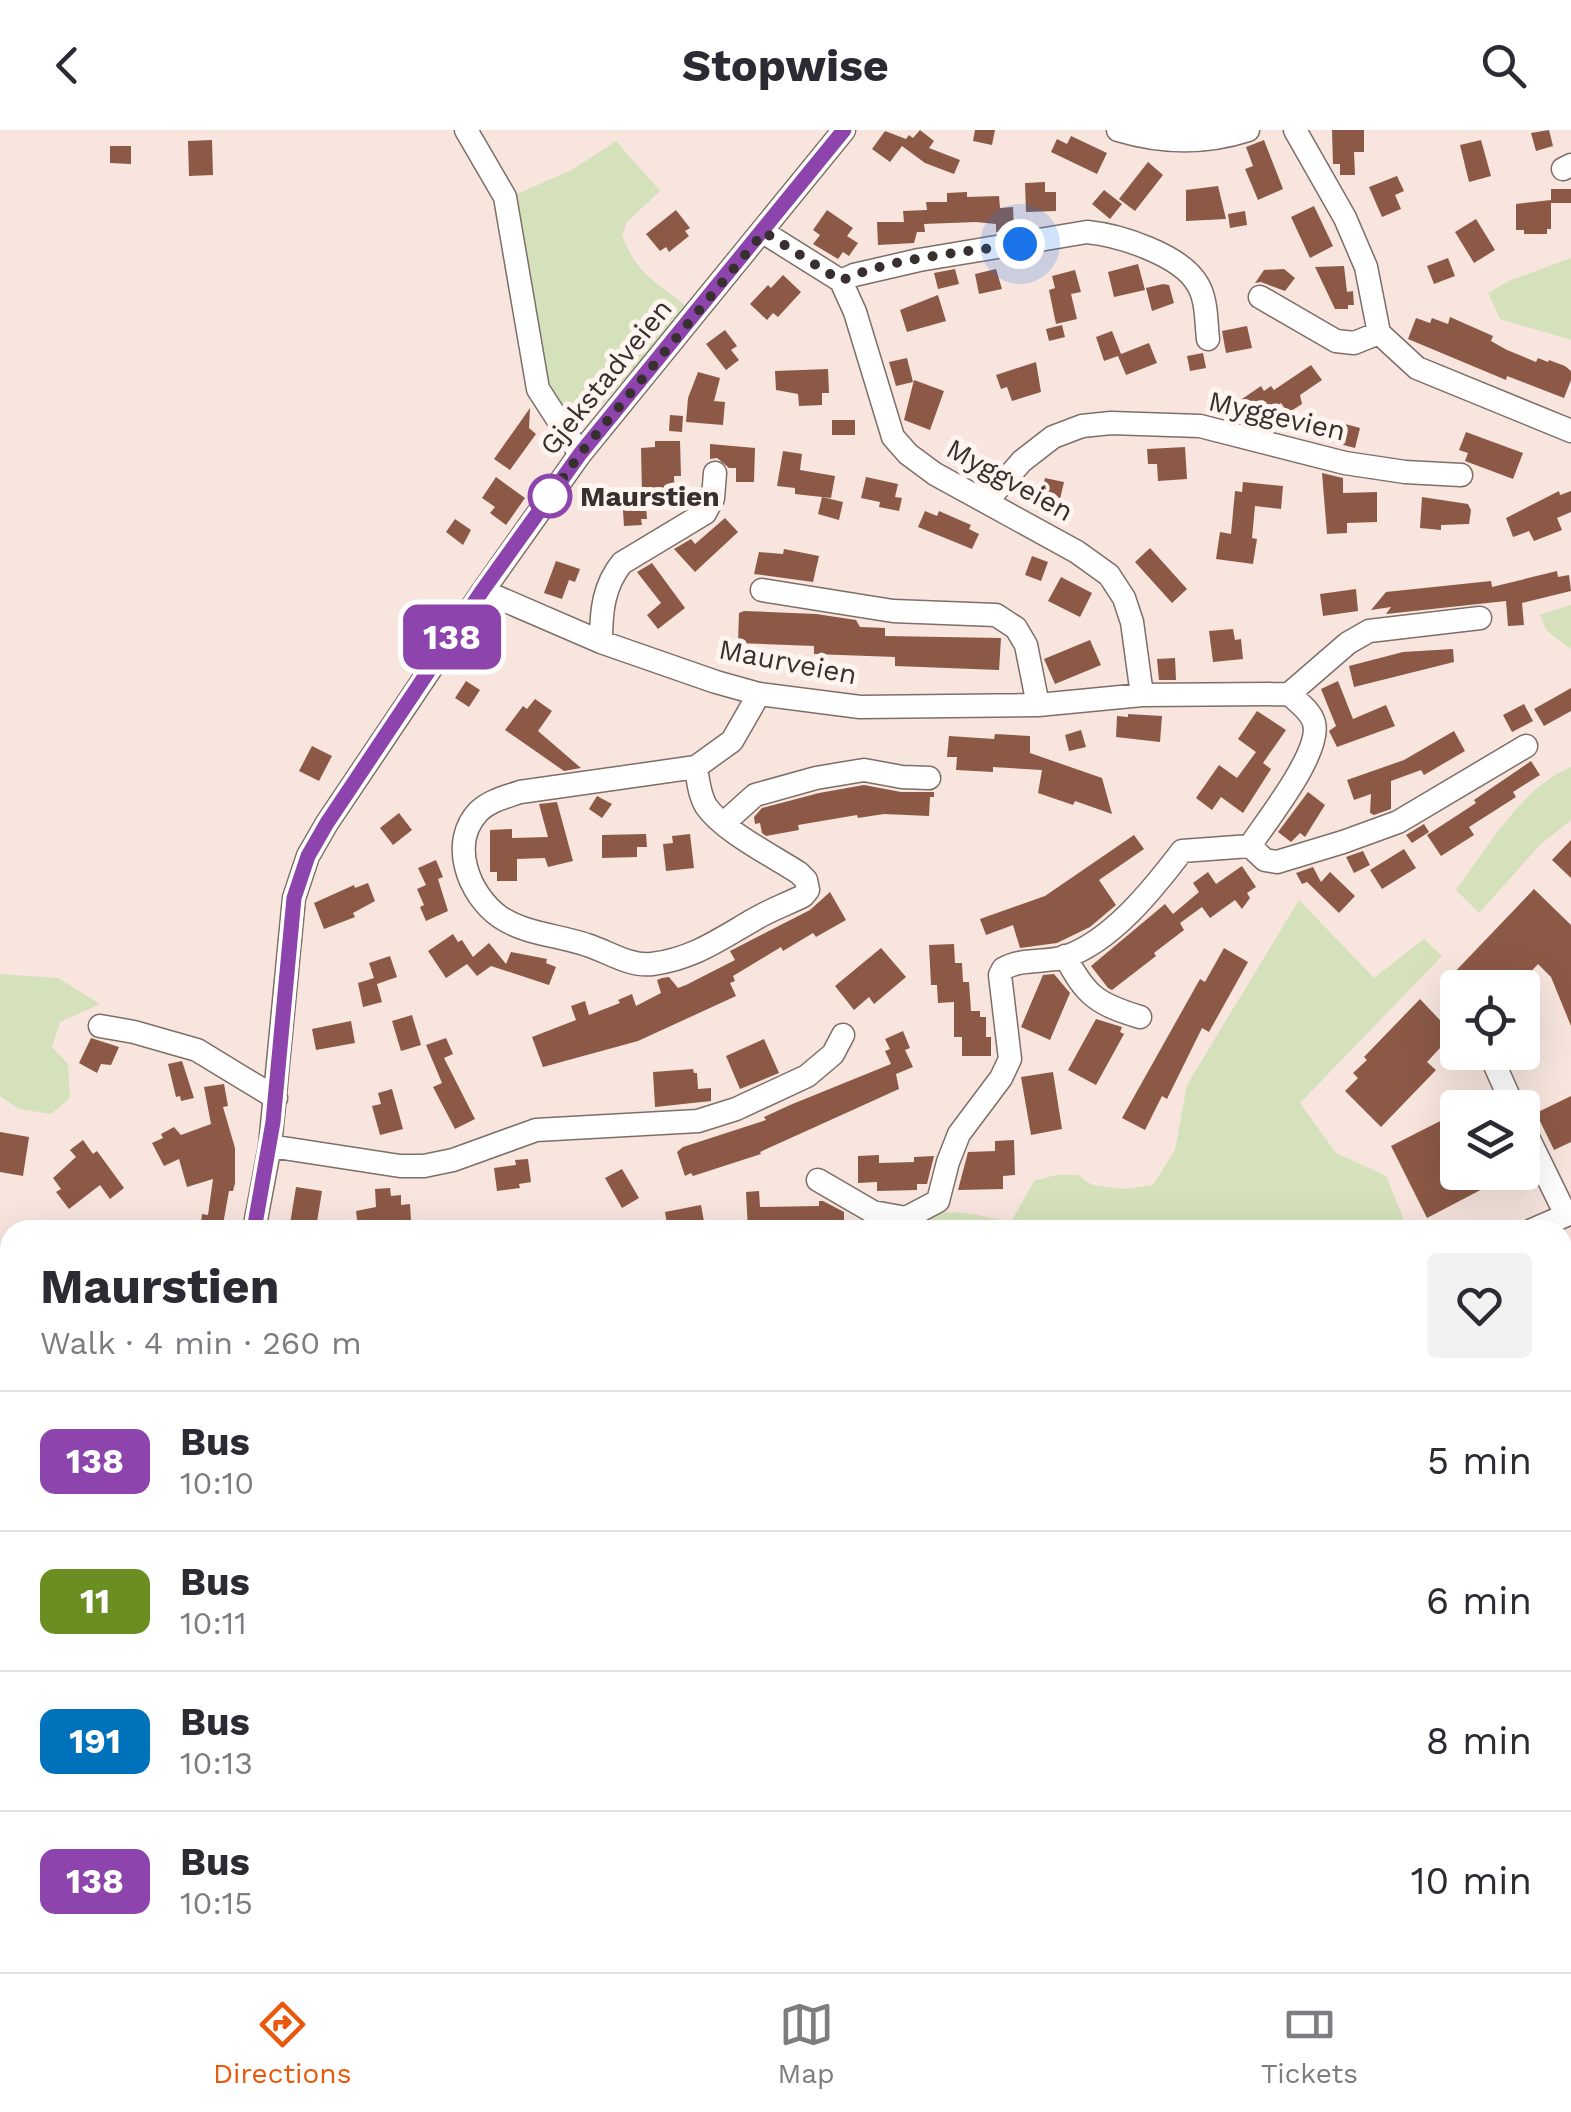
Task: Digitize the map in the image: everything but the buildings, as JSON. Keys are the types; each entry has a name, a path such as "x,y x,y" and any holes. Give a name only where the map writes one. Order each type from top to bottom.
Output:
{"street":[{"path":"466,130 505,197 538,390 580,454"},
{"name":"Gjekstadveien","path":"256,1220 270,1146 288,945 299,878 327,823 482,591 580,454 844,130"},
{"path":"1118,130 1180,142 1220,139 1248,130"},
{"path":"1295,130 1345,218 1366,267 1380,332 1416,368 1571,431"},
{"path":"764,232 841,281 920,260 1087,232 1108,234 1184,266 1198,285 1208,340"},
{"name":"Myggveien","path":"841,281 893,436 908,454 934,474 1077,552 1108,576 1124,598 1132,622 1142,695"},
{"path":"1260,298 1336,341 1354,342 1380,332"},
{"name":"Myggevien","path":"987,501 1022,461 1053,437 1082,426 1111,423 1200,426 1345,463 1461,475"},
{"path":"600,642 601,612 612,576 622,563 705,513 714,498 716,474"},
{"path":"762,590 893,611 996,615 1016,628 1026,645 1038,705"},
{"name":"Maurveien","path":"482,591 600,642 759,694 860,707 1038,705 1142,695 1290,694"},
{"path":"1250,846 1314,741 1316,726 1309,712 1290,694 1348,642 1369,632 1480,618"},
{"path":"696,767 707,807 724,823 799,873 808,890 803,896 756,918 699,953 647,965 501,918 470,886 467,832 478,812 496,800 520,792 696,767 732,740 759,694"},
{"path":"912,1220 938,1201 959,1134 1001,1078 1010,1059 1002,969 1065,956 1096,940 1155,888 1182,851 1250,846 1264,860 1277,862 1343,842 1398,822 1526,746"},
{"path":"724,823 755,795 816,778 864,770 928,778"},
{"path":"1065,956 1080,984 1098,1002 1140,1017"},
{"path":"100,1026 197,1050 276,1098"},
{"path":"270,1146 400,1166 424,1166 456,1159 536,1130 691,1122 736,1109 807,1076 827,1061 843,1035"},
{"path":"1540,1160 1568,1214"},
{"path":"818,1180 873,1212 895,1220"}],"green space":[{"path":"616,141 660,191 627,222 622,235 628,249 641,269 688,308 576,434 553,407 512,196 572,170"},
{"path":"1571,258 1571,340 1500,319 1488,293"},
{"path":"1571,605 1571,649 1547,631 1540,615"},
{"path":"1571,767 1571,820 1540,845 1479,913 1456,890 1521,804 1536,789"},
{"path":"1299,900 1374,978 1424,939 1442,956 1300,1103 1336,1153 1386,1176 1404,1220 1012,1220 1034,1181 1056,1175 1078,1175 1092,1185 1124,1189 1153,1185 1175,1150 1187,1085"},
{"path":"0,974 58,978 100,1004 60,1022 52,1047 68,1064 70,1098 51,1114 19,1109 0,1096"},
{"path":"946,1213 1002,1220 926,1220"}],"bus line":[{"name":"138","path":"256,1220 273,1122 294,898 308,856 482,591 580,454 844,130"}],"place":[{"name":"Maurstien","path":"550,496"}],"route":[{"path":"550,496 541,509 620,404 764,232 841,281 920,260 1020,244"}]}
